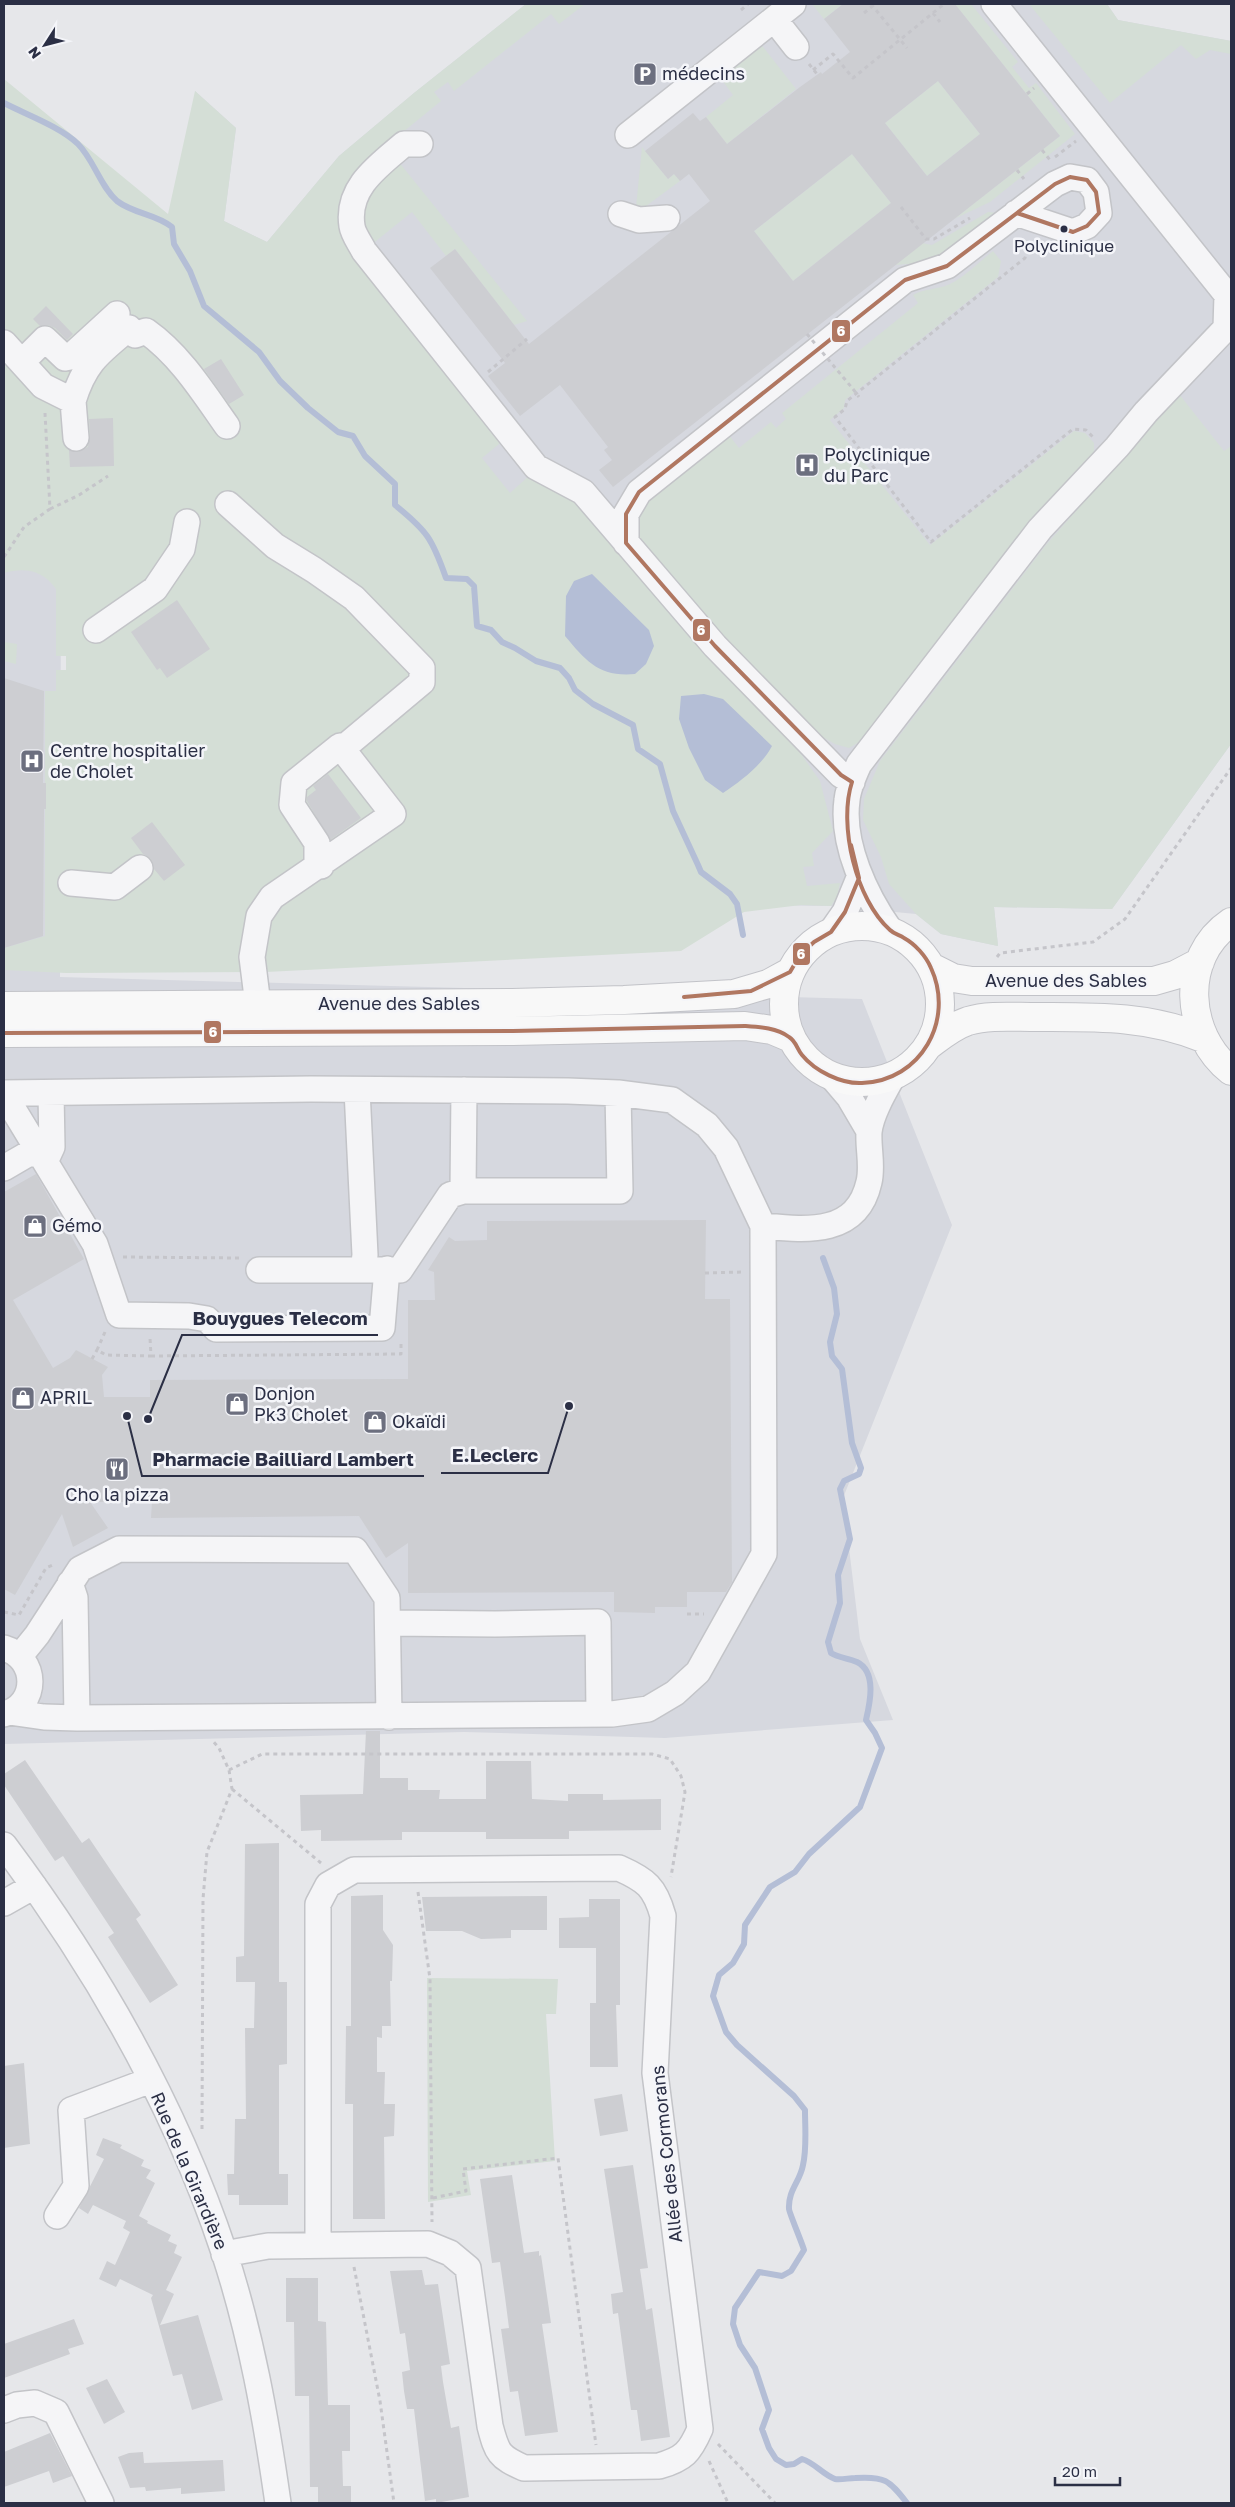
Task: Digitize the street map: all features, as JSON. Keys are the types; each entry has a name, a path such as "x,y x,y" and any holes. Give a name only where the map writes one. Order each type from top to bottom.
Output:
{"main road":[{"path":"1231,922 1211,942 1200,962 1194,988 1195,1014 1203,1038 1219,1062 1231,1072"},
{"path":"860,925 890,930 907,939 921,952 931,967 939,986 941,1006 938,1027 920,1058 893,1076 863,1083 832,1077 816,1067 802,1054 791,1038 784,1005 785,988 790,972 807,948 831,932 860,925"},
{"name":"Avenue des Sables","path":"931,967 953,978 993,982 1154,981 1176,975 1200,962"},
{"name":"Avenue des Sables","path":"4,1006 512,1003 734,994 768,984 790,972"},
{"name":"Avenue des Sables","path":"929,1045 955,1026 969,1021 1004,1017 1112,1016 1171,1027 1203,1038"},
{"name":"Avenue des Sables","path":"4,1033 503,1032 745,1026 772,1030 791,1038"}],"street":[{"path":"890,930 859,878 846,819 847,800 859,764 1040,528 1226,328 1227,295 994,4"},
{"path":"628,135 783,11 796,47"},
{"path":"420,144 404,144 366,176 352,201 352,227 364,251 536,467 583,492 715,646 841,775 852,782"},
{"path":"626,543 626,514 638,492 906,280 947,266 1016,213"},
{"path":"621,214 639,220 667,218"},
{"path":"22,362 45,339 65,358 127,326 146,331 162,342 192,376 227,426"},
{"path":"76,438 73,401 80,378 90,364 127,326"},
{"path":"4,343 43,386 73,401"},
{"path":"228,504 275,546 354,598 422,668 422,682 342,749"},
{"path":"96,630 155,589 182,549 188,522"},
{"path":"258,1005 252,957 259,916 272,897 320,866 393,814 340,746 294,783 292,804 316,843 316,859 320,866"},
{"path":"71,883 116,887 140,868"},
{"path":"831,932 845,912 859,878"},
{"path":"763,1226 801,1230 834,1226 851,1213 862,1201 870,1181 870,1131 882,1098 893,1076"},
{"path":"832,1077 849,1097 870,1131"},
{"path":"4,1094 44,1157 95,1244 119,1315 190,1316 207,1320 216,1329 382,1328 375,1270 365,1255 357,1090"},
{"path":"463,1190 464,1090"},
{"path":"4,1094 464,1090 618,1093 672,1100 707,1125 726,1148 763,1226 764,1554 698,1672 675,1694 648,1709 605,1714 77,1718 6,1713"},
{"path":"44,1157 52,1147 51,1093"},
{"path":"254,1264 400,1270 450,1194 463,1190 620,1191 618,1093"},
{"path":"4,1168 28,1154 44,1157"},
{"path":"6,1713 23,1702 30,1688 30,1676 27,1665 12,1652 37,1635 80,1569 119,1549 355,1550 387,1598 388,1717"},
{"path":"70,1583 75,1598 77,1718"},
{"path":"388,1623 495,1624 598,1622 605,1714"},
{"name":"Rue de la Girardière","path":"4,1845 68,1936 115,2012 182,2142 224,2254 250,2349 267,2426 278,2503"},
{"path":"318,2244 318,1904 328,1885 354,1870 619,1868 640,1877 658,1896"},
{"path":"4,1902 34,1886"},
{"name":"Allée des Cormorans","path":"658,1896 662,1916 655,2073 696,2439"},
{"path":"57,2216 76,2186 71,2110 151,2080"},
{"path":"224,2254 268,2246 318,2244 431,2245 450,2253 468,2268 490,2426 496,2449 505,2460 524,2468 659,2466 676,2461 696,2439"},
{"path":"4,2410 16,2405 35,2403 56,2412 101,2503"}],"path":[{"path":"741,10 748,4"},
{"path":"864,13 873,4 907,48"},
{"path":"813,70 833,54 853,78 944,4"},
{"path":"932,13 940,22"},
{"path":"1042,150 1050,160"},
{"path":"1017,170 1025,180"},
{"path":"1028,246 1025,258 858,395 847,401 845,409 835,418 931,542 1074,429 1086,430 1096,441 1097,451 1103,462"},
{"path":"807,334 858,395"},
{"path":"472,385 528,339"},
{"path":"43,386 50,509"},
{"path":"4,557 24,527 50,509 87,491 108,476"},
{"path":"993,982 992,964 1000,953 1093,942 1125,919 1231,768"},
{"path":"100,1258 254,1264"},
{"path":"97,1350 106,1355 151,1356 149,1315"},
{"path":"92,1359 108,1325"},
{"path":"182,2142 202,2131 203,1898 207,1852 232,1789 229,1770 219,1748 191,1717"},
{"path":"229,1770 262,1754 652,1754 670,1759 681,1776 685,1792 672,1875 658,1896"},
{"path":"232,1789 339,1877"},
{"path":"417,1869 430,1979 433,2198 431,2245"},
{"path":"433,2198 466,2191 463,2169 558,2158 598,2467"},
{"path":"350,2244 380,2401 394,2503"},
{"path":"696,2439 709,2460 728,2503"},
{"path":"696,2439 726,2451 775,2503"}],"shaded area":[{"name":"Polyclinique du Parc","path":"526,4 1107,4 1118,20 1231,41 1231,744 1112,909 994,907 998,946 941,934 916,914 831,906 758,905 208,302 195,91 236,128 224,221 267,242 339,156 414,93"},
{"path":"526,4 585,4 559,24 551,14 454,91 448,82 434,92 441,101 359,168 348,185 341,201 504,440 482,458 510,493 530,475 579,505 596,520 678,623 789,737 820,781 833,831 812,853 814,866 803,867 807,886 840,883 837,897 831,906 801,905 744,912 681,951 266,972 66,973 4,970 4,948 45,936 45,691 56,691 56,670 66,670 66,656 56,656 56,589 45,578 33,572 19,570 4,573 4,79 168,214 195,91 236,128 224,221 267,242 339,156 414,93"},
{"path":"812,4 843,4 824,19"},
{"path":"937,4 971,4 1018,62 1012,67 1029,88 1036,83 1075,134 990,202 954,219 1060,136 958,8 924,35 941,9"},
{"path":"1029,4 1107,4 1118,20 1231,41 1231,54 1210,50 1196,59 1181,45 1110,103"},
{"path":"760,43 796,89 727,144 706,117 733,95 719,76"},
{"path":"938,81 980,134 927,176 885,123"},
{"path":"642,147 668,179 674,174 680,181 642,209 636,207"},
{"path":"852,154 891,203 793,281 754,231"},
{"path":"398,161 527,321 514,325 455,249 446,256 412,212 371,245 361,227 363,202"},
{"path":"988,212 999,213 932,262 895,265 922,243 932,245"},
{"path":"4,216 61,544 60,977 862,999 952,1225 843,1498 860,1639 893,1720 665,1738 464,1732 4,1744"},
{"path":"993,251 1001,261 998,277 845,400 844,408 830,420 930,545 1074,431 1085,433 1094,443 1094,454 1030,522 861,741 849,748 835,744 819,735 735,655 642,545 636,526 638,512 640,507 728,434 739,448 771,422 776,428 786,419 782,413 918,303 913,295 956,281"},
{"path":"1179,394 1224,451 1231,446 1231,744 1112,909 994,907 998,946 941,934 916,914 889,884 881,857 863,820 864,799 880,761 1046,545"},
{"path":"4,642 17,644 16,664 4,661"},
{"path":"427,1978 558,1979 556,2014 546,2014 555,2161 467,2171 471,2195 428,2202"}],"water":[{"path":"592,574 649,630 654,646 646,664 635,674 612,673 595,666 565,636 566,596 574,581"},
{"path":"704,694 723,699 772,746 757,766 723,793 705,780 689,748 679,719 681,696"}],"building":[{"path":"843,4 955,4 1060,136 613,487 599,470 612,460 604,450 608,447 560,385 520,416 488,376 505,363 430,268 455,249 529,344 710,201 689,174 680,181 674,174 668,179 645,151 693,113 700,121 706,117 727,144 800,87 821,72 822,74 850,52 824,19","holes":["938,81 980,134 927,176 885,123","852,154 891,203 793,281 754,231"]},
{"path":"46,306 73,334 67,340 55,328 48,325 40,326 33,319"},
{"path":"221,359 244,395 229,404 204,369"},
{"path":"113,418 114,466 70,467 69,450 78,452 88,447 90,437 89,419"},
{"path":"177,600 210,649 167,678 160,668 157,670 131,632"},
{"path":"4,678 44,691 43,783 46,783 46,809 44,809 43,936 4,948"},
{"path":"328,774 361,818 330,840 307,801 307,797 316,790 313,786"},
{"path":"152,822 185,865 164,881 154,869 151,859 143,854 131,838"},
{"path":"36,1174 84,1259 13,1300 53,1368 70,1358 76,1350 108,1367 102,1375 104,1397 150,1397 150,1380 408,1379 408,1300 435,1300 434,1272 428,1270 449,1237 455,1241 487,1240 487,1221 706,1220 705,1299 730,1299 732,1582 726,1592 687,1592 687,1607 655,1607 655,1613 614,1612 614,1592 408,1593 408,1543 386,1558 359,1516 151,1518 152,1502 90,1502 108,1528 73,1547 62,1514 15,1595 4,1589 4,1192"},
{"path":"366,1731 380,1731 380,1778 408,1778 408,1790 440,1790 439,1799 486,1799 486,1761 531,1761 532,1799 568,1801 568,1794 603,1794 603,1800 661,1799 661,1830 569,1831 569,1839 486,1839 486,1832 402,1832 402,1840 321,1841 321,1830 301,1831 300,1795 363,1794"},
{"path":"25,1760 82,1843 89,1838 141,1915 136,1919 178,1985 150,2003 108,1937 114,1933 63,1856 55,1861 4,1785 4,1774"},
{"path":"279,1843 279,1982 287,1982 287,2064 279,2065 279,2174 288,2174 288,2205 239,2205 239,2195 228,2195 227,2174 234,2174 235,2119 246,2119 245,2028 254,2028 255,1982 236,1982 236,1957 244,1956 245,1844"},
{"path":"383,1895 383,1930 393,1945 392,1981 390,1981 391,2026 382,2026 382,2038 377,2037 377,2072 385,2072 384,2104 395,2104 394,2136 384,2137 385,2219 353,2219 353,2104 345,2104 346,2026 351,2026 351,1896"},
{"path":"547,1896 547,1930 511,1930 511,1938 481,1939 462,1931 426,1931 422,1897"},
{"path":"589,1899 620,1899 620,2005 616,2005 618,2067 590,2067 590,2003 596,2003 596,1948 559,1948 559,1918 589,1917"},
{"path":"24,2063 30,2144 4,2148 4,2066"},
{"path":"622,2094 628,2131 600,2136 594,2099"},
{"path":"103,2138 122,2145 120,2148 144,2160 141,2166 151,2170 146,2178 155,2183 139,2216 148,2221 147,2223 171,2235 168,2241 177,2245 174,2253 182,2257 166,2290 174,2294 160,2325 198,2315 223,2400 192,2410 182,2374 173,2376 151,2298 153,2295 120,2279 116,2287 99,2279 107,2261 115,2265 130,2232 123,2228 126,2221 93,2205 88,2214 79,2208 104,2159 96,2155"},
{"path":"633,2165 648,2268 640,2269 646,2310 652,2308 670,2437 641,2441 637,2410 631,2410 618,2313 613,2314 611,2294 623,2292 604,2169"},
{"path":"512,2175 524,2253 539,2251 539,2256 541,2255 551,2323 542,2324 558,2432 525,2436 518,2391 510,2392 501,2329 509,2328 505,2297 500,2262 492,2263 480,2179"},
{"path":"422,2270 425,2285 438,2284 450,2364 441,2366 443,2382 451,2428 459,2426 469,2497 436,2503 436,2499 425,2501 414,2409 407,2409 404,2391 402,2372 410,2370 405,2333 400,2334 390,2271"},
{"path":"286,2278 318,2278 318,2321 326,2322 328,2405 350,2405 350,2451 342,2451 343,2486 351,2486 351,2503 318,2503 318,2487 310,2487 309,2396 295,2396 294,2322 286,2322"},
{"path":"74,2319 84,2344 68,2349 70,2354 4,2378 4,2344"},
{"path":"107,2379 125,2412 104,2424 86,2388"},
{"path":"50,2433 72,2476 53,2483 49,2471 4,2487 4,2452"},
{"path":"143,2452 144,2463 223,2460 225,2491 181,2494 181,2488 146,2491 145,2487 130,2488 118,2457 129,2453"}],"waterway":[{"path":"4,103 53,126 78,144 84,150 106,188 117,201 131,209 159,219 172,227 174,244 190,271 204,306 259,352 280,381 308,408 338,432 353,436 365,456 395,484 395,505 422,529 427,536 437,553 446,578 467,579 474,586 477,626 491,630 502,642 536,661 560,668 569,678 575,690 593,704 633,725 638,749 660,764 673,811 701,872 730,894 737,904 743,935"},
{"path":"823,1258 834,1288 837,1314 830,1342 832,1356 842,1369 852,1443 861,1468 859,1474 844,1481 840,1489 850,1539 838,1575 840,1603 828,1642 831,1653 857,1662 867,1673 870,1680 870,1697 866,1720 882,1748 860,1807 809,1854 795,1872 770,1887 745,1925 744,1944 733,1963 719,1975 713,1996 726,2032 737,2045 794,2096 805,2110 804,2158 789,2202 789,2209 804,2250 791,2271 782,2276 759,2272 735,2308 733,2324 740,2345 755,2368 769,2410 762,2429 769,2448 776,2459 786,2465 794,2464 802,2459 835,2479 873,2478 886,2481 896,2489 907,2503"}],"transit line":[{"name":"6","path":"1070,177 1087,180 1096,192 1099,213 1087,226 1073,232 1017,213 1055,184 1070,177"},
{"name":"6","path":"852,782 841,775 715,646 626,543 626,514 639,492 905,280 947,266 1017,213"},
{"name":"6","path":"4,1033 513,1031 745,1026 768,1028 784,1034 793,1041 807,1061 837,1079 854,1083 883,1080 901,1072 916,1059 928,1044 935,1027 939,1008 937,988 931,968 923,955 916,947 892,931 878,917 859,881 853,861 847,819 848,799 852,782"},
{"name":"6","path":"684,997 751,991 790,972 800,955 814,942 831,932 845,912 859,878 851,845"}],"place":[{"name":"médecins","path":"645,74"},
{"name":"Polyclinique","path":"1064,229"},
{"name":"Polyclinique du Parc","path":"807,465"},
{"name":"Centre hospitalier de Cholet","path":"32,761"},
{"name":"Gémo","path":"35,1226"},
{"name":"APRIL","path":"23,1398"},
{"name":"Donjon Pk3 Cholet","path":"237,1404"},
{"name":"E.Leclerc","path":"569,1406"},
{"name":"Pharmacie Bailliard Lambert","path":"127,1416"},
{"name":"Bouygues Telecom","path":"148,1419"},
{"name":"Okaïdi","path":"375,1422"},
{"name":"Cho la pizza","path":"117,1469"}]}
